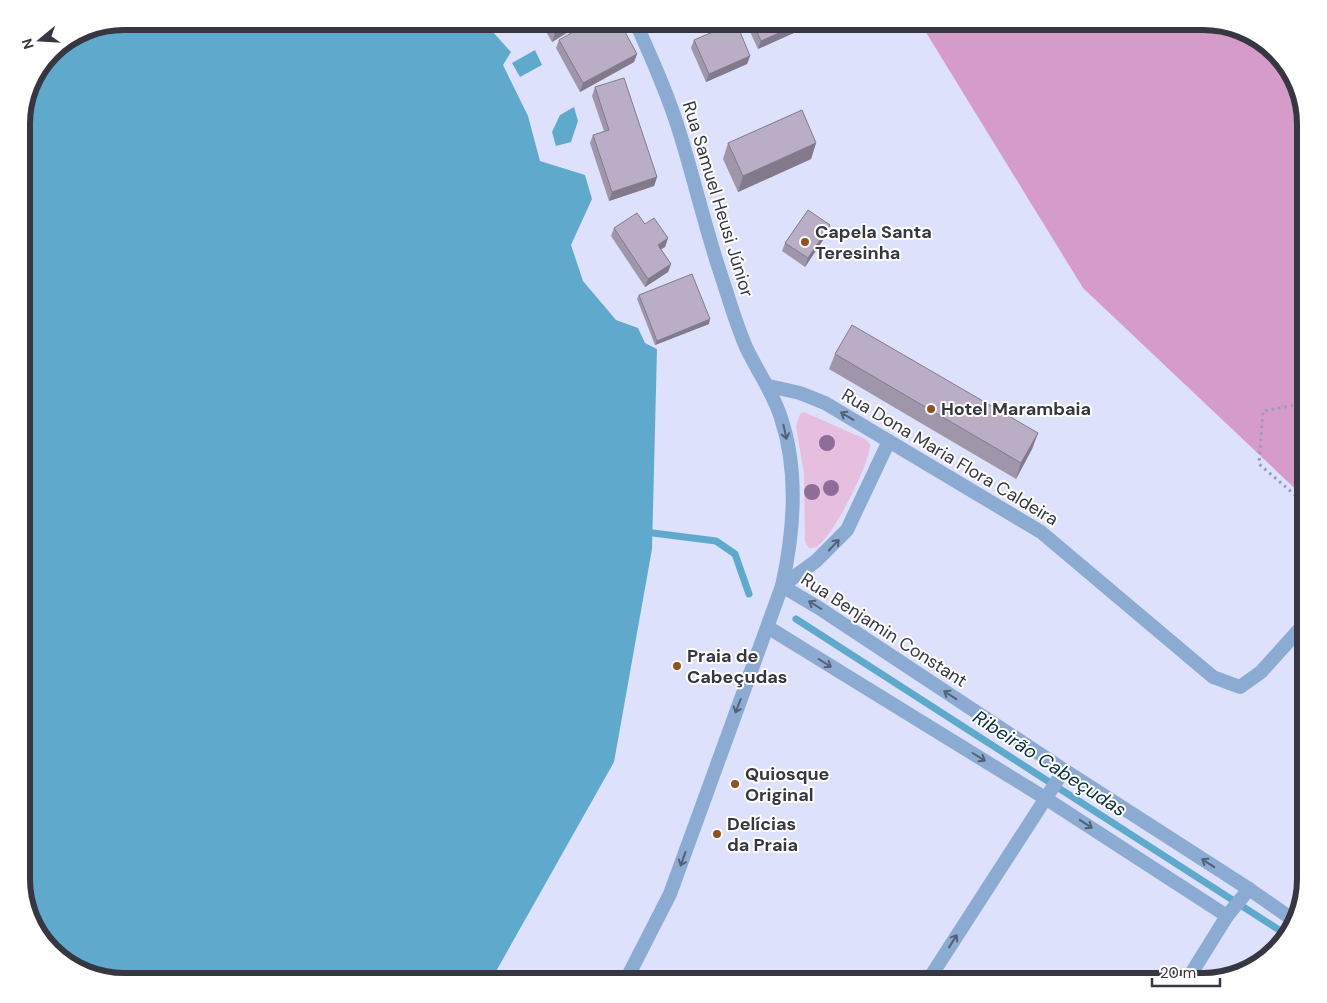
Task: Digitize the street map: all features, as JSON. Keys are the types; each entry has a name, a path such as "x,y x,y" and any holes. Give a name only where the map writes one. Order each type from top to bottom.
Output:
{"street":[{"name":"Rua Samuel Heusi Júnior","path":"630,973 670,894 769,628 791,548 793,524 790,460 782,419 769,386 747,347 713,250 681,136 659,75 639,30"},
{"name":"Rua Dona Maria Flora Caldeira","path":"769,386 800,393 825,404 1041,532 1213,677 1240,687 1261,672 1297,632"},
{"path":"782,586 816,561 847,530 889,441"},
{"name":"Rua Benjamin Constant","path":"782,586 818,608 1061,775 1249,889 1289,917"},
{"path":"769,628 1047,794 1227,916"},
{"path":"934,973 1047,794 1061,775"},
{"path":"1192,973 1227,916 1249,889"}],"path":[{"path":"1297,405 1263,411 1259,464 1297,499"}],"shaded area":[{"path":"925,30 1215,31 1233,35 1250,43 1260,49 1274,62 1290,88 1294,100 1297,124 1297,490 1083,288"},
{"path":"804,412 865,439 870,444 869,453 858,482 840,516 823,541 812,548 809,548 805,542 804,474 796,426 800,414"}],"water":[{"path":"118,30 492,31 511,52 503,65 528,116 540,161 585,175 592,199 571,245 583,281 616,320 638,328 645,343 657,349 652,549 614,762 495,973 118,973 94,968 67,954 53,941 37,915 30,885 30,118 37,88 49,67 51,65 65,65 65,51 88,37"},
{"path":"535,50 542,65 520,77 512,63"},
{"path":"574,107 578,121 571,142 556,146 552,132 560,115"}],"building":[{"path":"553,30 561,30 555,34"},
{"path":"576,30 624,30 637,54 583,83 559,40"},
{"path":"717,30 739,30 750,56 709,74 694,40"},
{"path":"756,30 786,30 761,41"},
{"path":"624,78 657,177 612,192 593,135 609,130 595,87"},
{"path":"802,110 816,143 743,176 728,143"},
{"name":"Capela Santa Teresinha","path":"808,210 830,225 808,258 785,243"},
{"path":"637,213 645,224 654,218 668,238 658,245 671,264 648,279 614,228"},
{"path":"692,274 710,319 657,341 639,295"},
{"path":"852,325 1038,433 1021,463 835,354"}],"waterway":[{"name":"Ribeirão Cabeçudas","path":"653,533 716,541 735,554 749,594"},
{"name":"Ribeirão Cabeçudas","path":"796,619 1281,931"}],"place":[{"name":"Capela Santa Teresinha","path":"805,242"},
{"name":"Hotel Marambaia","path":"931,409"},
{"name":"Praia de Cabeçudas","path":"677,666"},
{"name":"Quiosque Original","path":"735,784"},
{"name":"Delícias da Praia","path":"717,834"}]}
